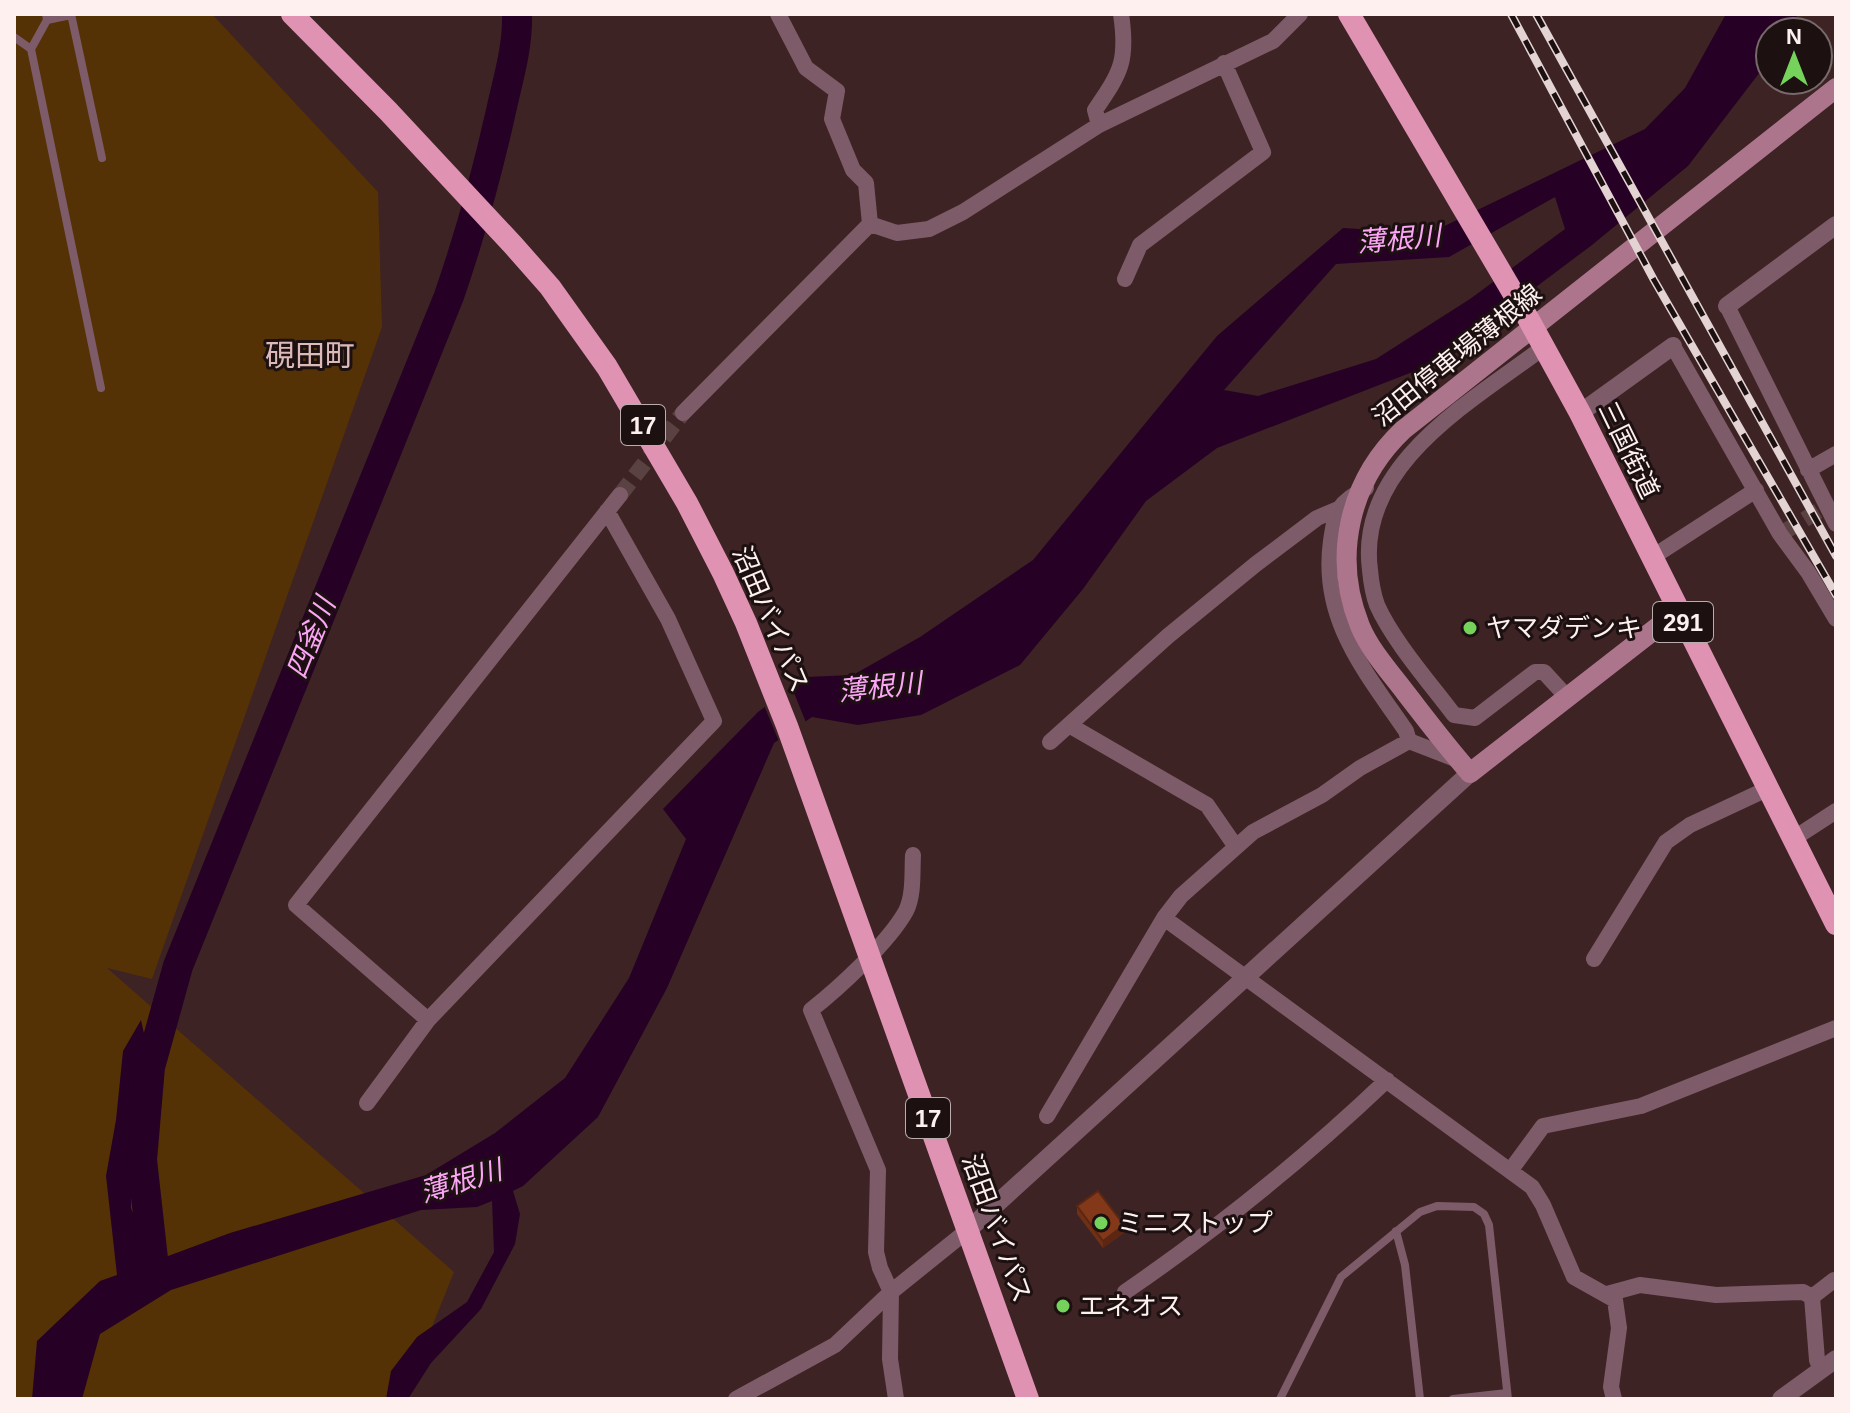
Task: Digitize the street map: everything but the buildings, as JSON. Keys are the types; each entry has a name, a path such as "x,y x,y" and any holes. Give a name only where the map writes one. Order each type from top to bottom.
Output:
{"highway":[{"name":"沼田バイパス","path":"292,14 388,111 550,287 607,367 687,503 746,623 787,726 1028,1399"},
{"name":"三国街道","path":"1349,14 1529,320 1580,413 1677,612 1836,924"}],"main road":[{"name":"沼田停車場薄根線","path":"1464,766 1376,654 1361,629 1348,577 1344,512 1388,444 1403,430 1836,88"},
{"path":"1464,766 1567,697 1677,612"}],"street":[{"path":"778,14 806,68 837,91 832,119 853,170 866,183 870,224"},
{"path":"1099,125 1095,110 1118,76 1125,49 1121,14"},
{"path":"870,224 897,233 929,229 963,212 1099,125 1273,41 1300,14"},
{"path":"1125,279 1140,245 1263,152 1224,63"},
{"path":"683,413 870,224"},
{"path":"1836,225 1727,306 1824,509 1836,524"},
{"path":"1580,413 1673,346 1756,490 1836,619"},
{"path":"1544,347 1408,455 1374,511 1369,559 1376,603 1386,622 1454,715 1475,718 1535,672 1544,672 1567,697"},
{"path":"1808,470 1836,454"},
{"path":"736,1399 835,1345 891,1292 968,1230 1245,976 1464,766 1409,741 1406,731 1352,651 1339,625 1329,579 1329,556 1344,512 1343,501 1395,472"},
{"path":"1651,558 1756,490"},
{"path":"428,1020 296,905 620,495"},
{"path":"367,1103 428,1020 714,721 668,619 607,511"},
{"path":"1050,742 1168,636 1256,564 1317,518 1344,512"},
{"path":"1069,725 1207,805 1236,847"},
{"path":"1047,1116 1164,918 1181,896 1253,832 1322,795 1360,768 1409,741"},
{"path":"1594,959 1666,842 1690,825 1767,789"},
{"path":"1793,839 1836,811"},
{"path":"896,1399 890,1359 891,1292 876,1252 878,1170 811,1010 842,986 906,910 911,894 913,855"},
{"path":"1164,918 1532,1187 1574,1277 1615,1300 1619,1328 1611,1387 1614,1399"},
{"path":"1510,1171 1543,1126 1641,1106 1836,1028"},
{"path":"1125,1292 1342,1123 1387,1080"},
{"path":"1812,1297 1834,1280"},
{"path":"1607,1294 1640,1285 1716,1295 1803,1292 1812,1297"},
{"path":"1781,1399 1828,1365 1817,1360 1812,1297"}],"lane":[{"path":"101,388 31,49 46,17 71,15 102,158"},
{"path":"14,37 31,49"},
{"path":"1280,1399 1341,1277 1420,1212 1437,1206 1474,1207 1484,1214 1489,1225 1508,1396 1453,1399"},
{"path":"1396,1231 1405,1265 1420,1399"}],"shaded area":[{"path":"14,14 212,14 378,192 382,327 152,979 107,968 454,1272 403,1399 14,1399"}],"water":[{"name":"薄根川","path":"1726,14 1798,14 1754,16 1754,80 1688,166 1592,245 1433,364 1217,448 1146,501 1083,589 1020,665 921,715 858,725 812,717 774,743 667,988 598,1117 523,1186 513,1191 520,1214 515,1244 481,1309 431,1363 408,1399 386,1399 391,1371 417,1337 467,1302 494,1252 492,1201 477,1207 421,1210 171,1290 100,1334 82,1399 32,1399 37,1341 100,1281 117,1275 106,1176 123,1051 141,1020 145,1038 134,1097 131,1208 152,1262 230,1233 426,1175 495,1133 565,1078 629,978 686,839 663,809 758,712 805,677 853,675 920,637 1033,560 1217,336 1343,228 1430,233 1645,129 1685,88","holes":["1555,197 1565,229 1470,299 1376,359 1258,396 1224,390 1336,264 1449,257"]}],"pier":[{"path":"790,683 807,725 780,744 763,703"}],"waterway":[{"name":"四釜川","path":"154,1268 142,1160 150,1067 178,966 449,296 496,135 514,51 517,14"}],"tunnel":[{"path":"620,495 683,413"},
{"path":"1784,532 1820,510"}],"railway":[{"path":"1511,14 1654,280 1836,595"},
{"path":"1536,14 1836,556"}],"place":[{"name":"ヤマダデンキ","path":"1470,628"},
{"name":"ミニストップ","path":"1101,1223"},
{"name":"エネオス","path":"1063,1306"}],"district":[{"name":"硯田町","path":"310,355"}]}
